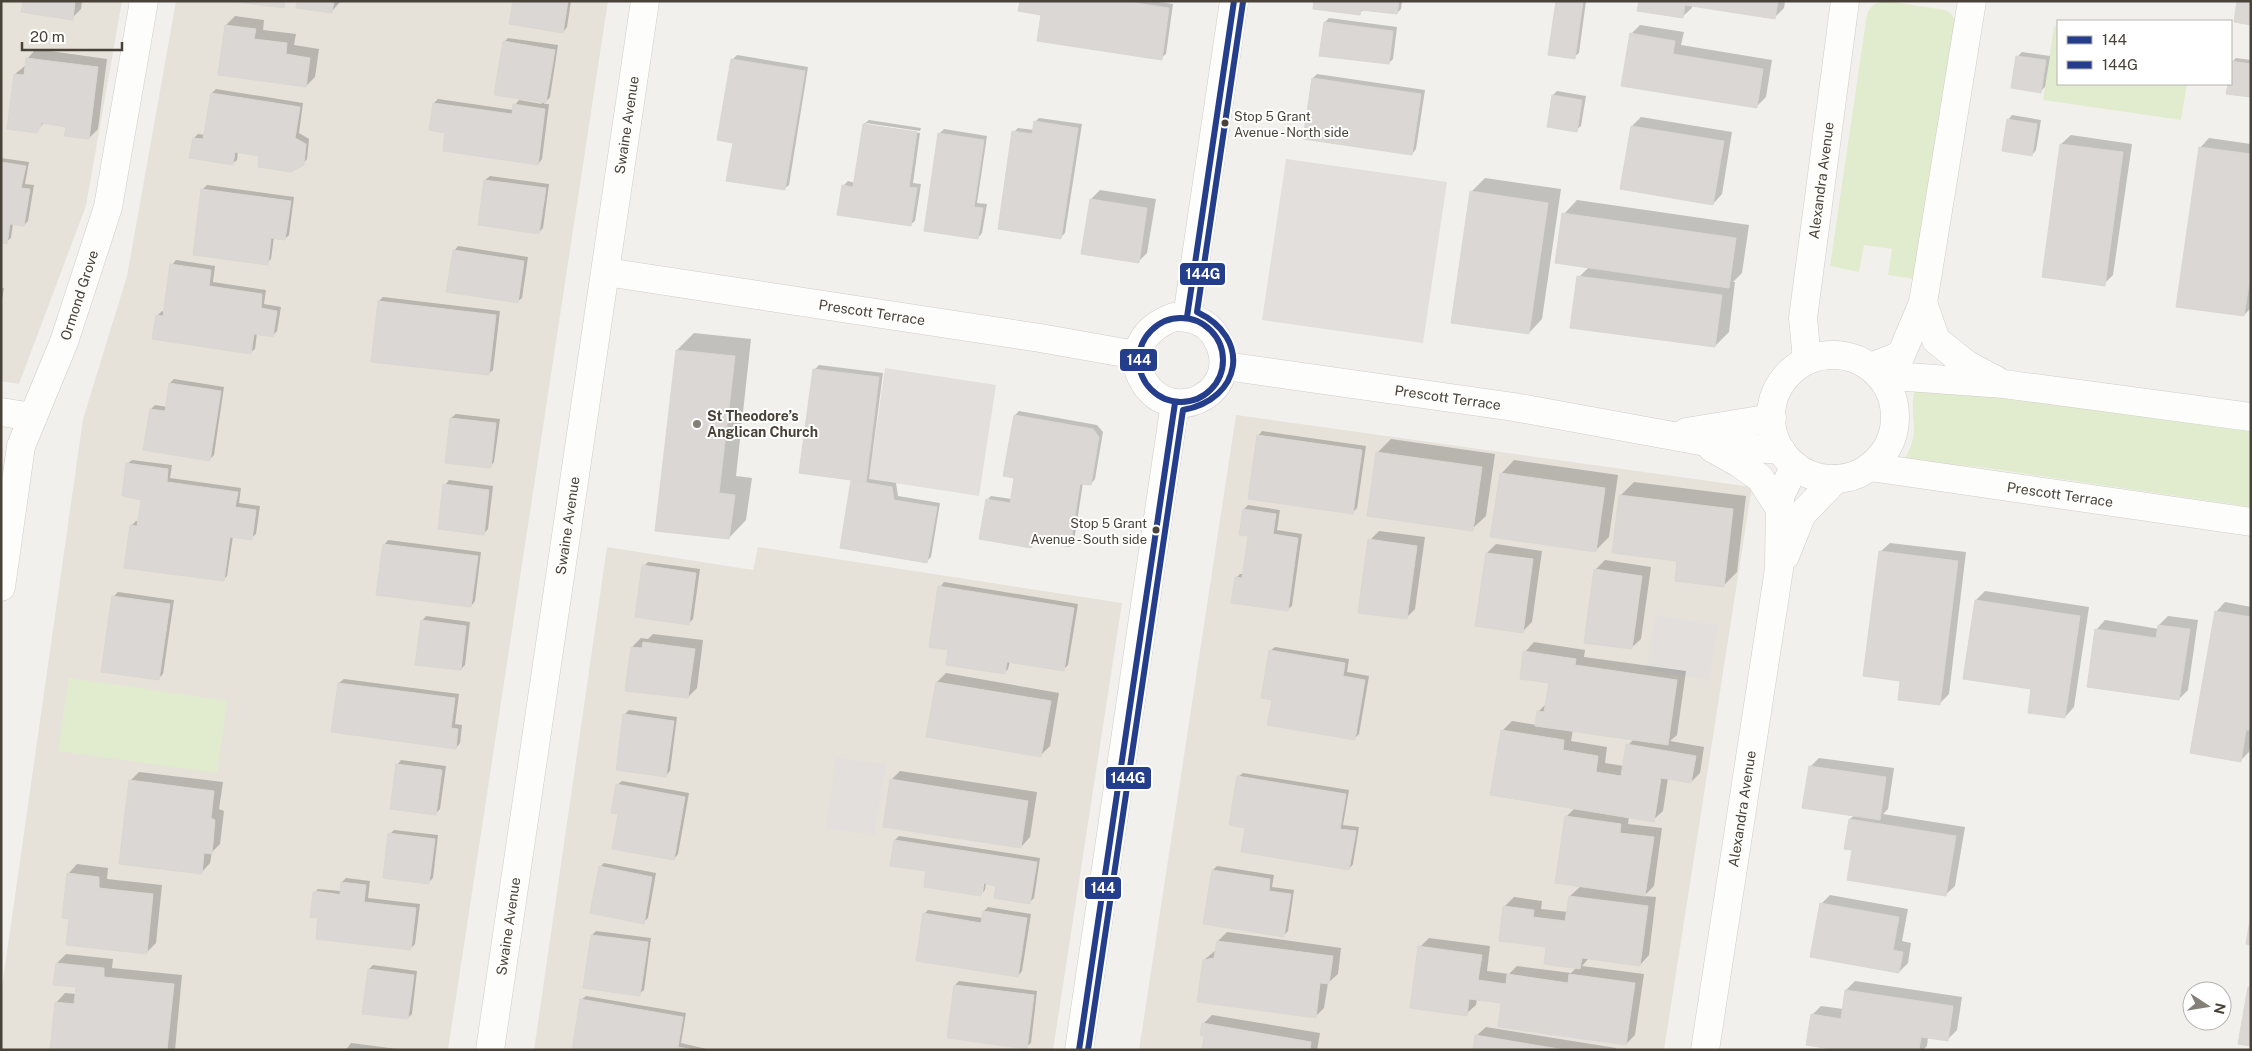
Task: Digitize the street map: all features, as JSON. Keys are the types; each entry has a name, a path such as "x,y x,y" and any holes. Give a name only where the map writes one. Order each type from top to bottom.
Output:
{"street":[{"name":"Ormond Grove","path":"1,587 21,446 64,342 108,207 144,1"},
{"name":"Swaine Avenue","path":"490,1050 645,1"},
{"path":"1187,317 1234,1"},
{"name":"Alexandra Avenue","path":"1807,360 1802,318 1845,1"},
{"path":"1875,371 1902,356 1923,303 1972,1"},
{"name":"Prescott Terrace","path":"606,272 1040,338 1136,355"},
{"path":"1923,303 1936,340 1966,364 2004,384"},
{"path":"1174,317 1187,317 1201,322 1213,331 1220,344 1225,366 1216,386 1204,396 1190,402 1175,403 1160,399 1149,390 1141,376 1136,355 1148,332 1160,322 1174,317"},
{"path":"1838,354 1860,360 1875,371 1889,389 1894,406 1894,423 1890,440 1882,455 1870,467 1854,475 1836,479 1815,476 1788,458 1775,439 1772,404 1779,386 1791,370 1807,360 1822,355 1838,354"},
{"name":"Prescott Terrace","path":"1225,366 1514,407 1788,458"},
{"path":"1875,371 2004,384 2251,417"},
{"path":"1079,1050 1175,403"},
{"path":"1,412 33,417"},
{"name":"Prescott Terrace","path":"1670,435 1772,418"},
{"path":"1697,440 1739,463 1760,478 1780,509"},
{"name":"Alexandra Avenue","path":"1704,1050 1779,569 1780,496 1788,458"},
{"name":"Prescott Terrace","path":"1870,467 2251,522"},
{"name":"Alexandra Avenue","path":"1779,569 1802,514 1836,479"}],"shaded area":[{"path":"1,1 122,1 86,206 19,384 1,381"},
{"path":"176,1 608,1 448,1050 1,1050 1,994 83,419 127,276"},
{"path":"1286,159 1447,182 1423,343 1262,320"},
{"path":"885,368 996,385 979,496 869,479"},
{"path":"1236,415 1752,487 1664,1050 1139,1050"},
{"path":"607,547 753,570 758,547 1122,603 1053,1050 534,1050"},
{"path":"1655,615 1718,625 1709,680 1646,670"},
{"path":"836,758 886,764 874,835 826,828"}],"green space":[{"path":"1887,1 1945,10 1953,17 1956,27 1920,280 1888,275 1892,249 1864,245 1859,272 1830,266 1867,14 1875,4"},
{"path":"2054,26 2057,27 2057,85 2187,85 2181,120 2043,100"},
{"path":"1924,385 2251,427 2251,507 1980,467 1904,460 1914,433 1914,393"},
{"path":"69,678 227,701 217,773 58,751"}],"building":[{"path":"23,1 75,1 73,20 21,12"},
{"path":"228,1 285,1 284,8"},
{"path":"297,1 334,1 332,13 296,8"},
{"path":"513,1 568,1 563,33 509,24"},
{"path":"1020,1 1123,1 1169,8 1162,60 1037,41 1041,15 1018,11"},
{"path":"1314,1 1399,1 1397,14 1361,10 1360,15 1313,9"},
{"path":"1556,1 1583,1 1575,59 1548,55"},
{"path":"1639,1 1778,1 1775,19 1685,5 1683,18 1637,11"},
{"path":"2237,1 2251,1 2251,25 2234,22"},
{"path":"1324,22 1393,31 1389,64 1319,56"},
{"path":"225,25 256,29 254,39 287,43 286,54 310,58 306,87 218,75"},
{"path":"1630,33 1675,41 1673,54 1763,69 1757,108 1621,86"},
{"path":"503,41 555,50 546,103 494,95"},
{"path":"2016,56 2046,60 2041,93 2011,88"},
{"path":"26,58 98,67 89,139 64,136 66,127 42,123 37,133 7,129 14,74 24,75"},
{"path":"731,59 805,71 785,190 726,181 733,143 717,140"},
{"path":"2232,61 2251,64 2251,97 2226,94 2228,85 2232,85"},
{"path":"1312,78 1421,94 1412,155 1303,139"},
{"path":"211,93 300,107 295,138 306,144 304,165 291,172 258,167 259,156 235,152 233,165 189,158 193,138 203,139"},
{"path":"1552,95 1582,100 1577,132 1547,127"},
{"path":"433,103 512,114 513,104 545,109 538,165 443,151 445,133 429,130"},
{"path":"2007,119 2037,124 2032,156 2002,151"},
{"path":"1034,121 1078,128 1061,239 998,229 1012,131 1032,134"},
{"path":"863,124 917,132 909,187 917,188 911,226 837,215 842,185 853,187"},
{"path":"1631,126 1724,141 1713,205 1620,189"},
{"path":"938,133 984,140 974,207 983,208 978,239 924,231"},
{"path":"2060,144 2123,152 2105,286 2042,277"},
{"path":"2199,147 2251,154 2251,272 2244,316 2176,307"},
{"path":"1,162 26,166 21,188 30,189 24,226 10,224 7,244 1,243"},
{"path":"484,180 546,188 539,234 478,225"},
{"path":"201,189 291,201 285,240 271,238 268,265 193,255"},
{"path":"1470,191 1548,203 1529,334 1451,323"},
{"path":"1090,199 1147,208 1139,263 1081,254"},
{"path":"1562,213 1736,238 1729,288 1555,263"},
{"path":"453,250 524,261 518,303 446,292"},
{"path":"170,264 211,270 209,286 262,294 261,308 277,311 273,337 254,334 251,354 152,339 156,315 163,316"},
{"path":"1577,276 1722,295 1715,347 1570,328"},
{"path":"378,301 496,315 489,375 371,362"},
{"name":"St Theodore’s Anglican Church","path":"676,350 735,356 719,493 735,495 729,539 655,531"},
{"path":"813,369 879,377 866,482 799,473"},
{"path":"169,383 221,391 210,461 143,450 150,409 165,411"},
{"path":"1014,415 1093,429 1099,437 1091,485 1080,484 1070,547 1035,541 1031,548 979,539 986,499 1010,503 1014,478 1003,476"},
{"path":"450,418 496,423 491,468 445,463"},
{"path":"1257,435 1362,450 1353,514 1248,499"},
{"path":"1376,452 1482,467 1473,531 1367,516"},
{"path":"126,463 168,469 167,482 238,492 235,507 256,510 252,540 230,537 224,581 124,568 130,525 137,526 141,500 122,496"},
{"path":"1500,473 1605,488 1596,552 1490,537"},
{"path":"851,480 892,487 894,500 937,507 927,563 840,548"},
{"path":"443,484 489,490 484,535 438,529"},
{"path":"1619,495 1733,509 1724,587 1675,581 1677,561 1612,553"},
{"path":"1243,509 1276,514 1273,534 1298,538 1288,611 1231,603 1235,577 1242,578 1248,536 1239,535"},
{"path":"1368,539 1417,546 1407,619 1358,613"},
{"path":"383,544 478,556 471,607 376,595"},
{"path":"1879,551 1958,561 1940,705 1898,700 1900,681 1863,676"},
{"path":"1486,553 1533,559 1523,633 1475,626"},
{"path":"642,565 696,573 689,625 635,617"},
{"path":"1594,569 1642,576 1632,649 1584,643"},
{"path":"938,586 1074,608 1064,671 1007,662 1005,674 946,665 948,650 929,647"},
{"path":"112,596 170,604 159,680 101,672"},
{"path":"1975,600 2080,616 2065,718 2028,713 2031,689 1963,679"},
{"path":"2215,611 2251,617 2251,730 2246,730 2241,762 2190,753"},
{"path":"421,620 466,626 461,670 415,665"},
{"path":"2158,625 2190,629 2179,700 2087,687 2095,629 2156,638"},
{"path":"643,642 695,649 688,698 625,691 631,647 642,648"},
{"path":"1269,650 1345,663 1343,676 1365,680 1355,740 1267,725 1272,700 1261,698"},
{"path":"1523,651 1576,659 1575,665 1677,680 1668,745 1535,726 1537,711 1544,712 1549,683 1520,679"},
{"path":"936,682 1051,701 1041,757 926,737"},
{"path":"338,683 455,698 451,728 458,729 456,749 331,732"},
{"path":"623,714 674,721 666,777 616,770"},
{"path":"1501,730 1564,740 1563,750 1598,756 1596,772 1621,776 1626,744 1696,756 1691,783 1661,778 1654,822 1490,795"},
{"path":"396,764 442,770 436,815 390,809"},
{"path":"1809,766 1886,777 1880,820 1802,808"},
{"path":"1237,776 1346,794 1340,829 1356,831 1349,870 1241,852 1245,828 1229,825"},
{"path":"890,779 1028,801 1021,848 883,827"},
{"path":"129,780 214,791 211,818 215,820 212,854 204,853 202,874 119,864"},
{"path":"616,784 685,797 674,860 612,849 618,814 611,813"},
{"path":"1565,816 1621,824 1620,833 1654,837 1645,896 1555,883"},
{"path":"1849,819 1956,836 1946,896 1847,880 1852,850 1844,849"},
{"path":"388,833 435,839 429,884 383,878"},
{"path":"894,840 1037,862 1030,904 994,898 996,886 983,883 981,896 924,887 926,871 890,866"},
{"path":"599,866 652,877 644,924 590,913"},
{"path":"1212,870 1270,879 1269,891 1291,894 1284,937 1203,924"},
{"path":"67,873 99,877 99,888 153,894 147,954 66,945 69,919 62,918"},
{"path":"341,882 366,885 364,902 416,908 411,950 316,939 318,917 310,918 313,892 340,895"},
{"path":"1569,896 1648,906 1640,966 1582,958 1580,969 1544,964 1546,947 1499,941 1503,906 1534,910 1533,917 1565,921"},
{"path":"1820,903 1899,917 1893,950 1903,952 1899,973 1810,957"},
{"path":"983,911 1027,918 1018,977 916,961 923,913 981,923"},
{"path":"2251,914 2251,945 2246,944"},
{"path":"591,935 648,942 640,996 583,988"},
{"path":"1217,941 1333,956 1329,984 1320,983 1316,1018 1197,1002 1203,960 1214,958"},
{"path":"1418,946 1482,955 1478,980 1506,984 1507,974 1568,983 1569,974 1635,983 1626,1045 1498,1027 1501,1003 1469,999 1467,1016 1410,1008"},
{"path":"56,963 104,968 104,977 174,984 167,1050 50,1050 55,1002 74,1004 76,987 53,985"},
{"path":"368,969 414,975 408,1019 362,1014"},
{"path":"954,985 1034,995 1027,1049 947,1038"},
{"path":"2248,987 2251,987 2251,1046 2238,1044"},
{"path":"1845,990 1953,1006 1948,1041 1921,1037 1919,1050 1837,1050 1806,1045 1811,1014 1841,1019"},
{"path":"580,999 683,1017 678,1047 694,1050 572,1050"},
{"path":"1202,1023 1311,1042 1310,1050 1202,1050 1204,1037 1200,1035"},
{"path":"1475,1035 1565,1050 1473,1050"}],"transit line":[{"name":"144","path":"1187,317 1234,1"},
{"name":"144G","path":"1088,1050 1183,410 1203,404 1218,394 1228,381 1233,367 1232,352 1226,337 1215,323 1197,312 1243,2"},
{"name":"144","path":"1173,318 1189,318 1205,325 1216,336 1223,352 1223,360 1220,376 1211,390 1205,395 1189,402 1173,402 1157,395 1146,384 1139,368 1139,352 1146,336 1157,325 1173,318"},
{"name":"144","path":"1079,1050 1175,403"}],"place":[{"name":"Stop 5 Grant Avenue - North side","path":"1225,123"},
{"name":"St Theodore’s Anglican Church","path":"697,424"},
{"name":"Stop 5 Grant Avenue - South side","path":"1156,530"}]}
